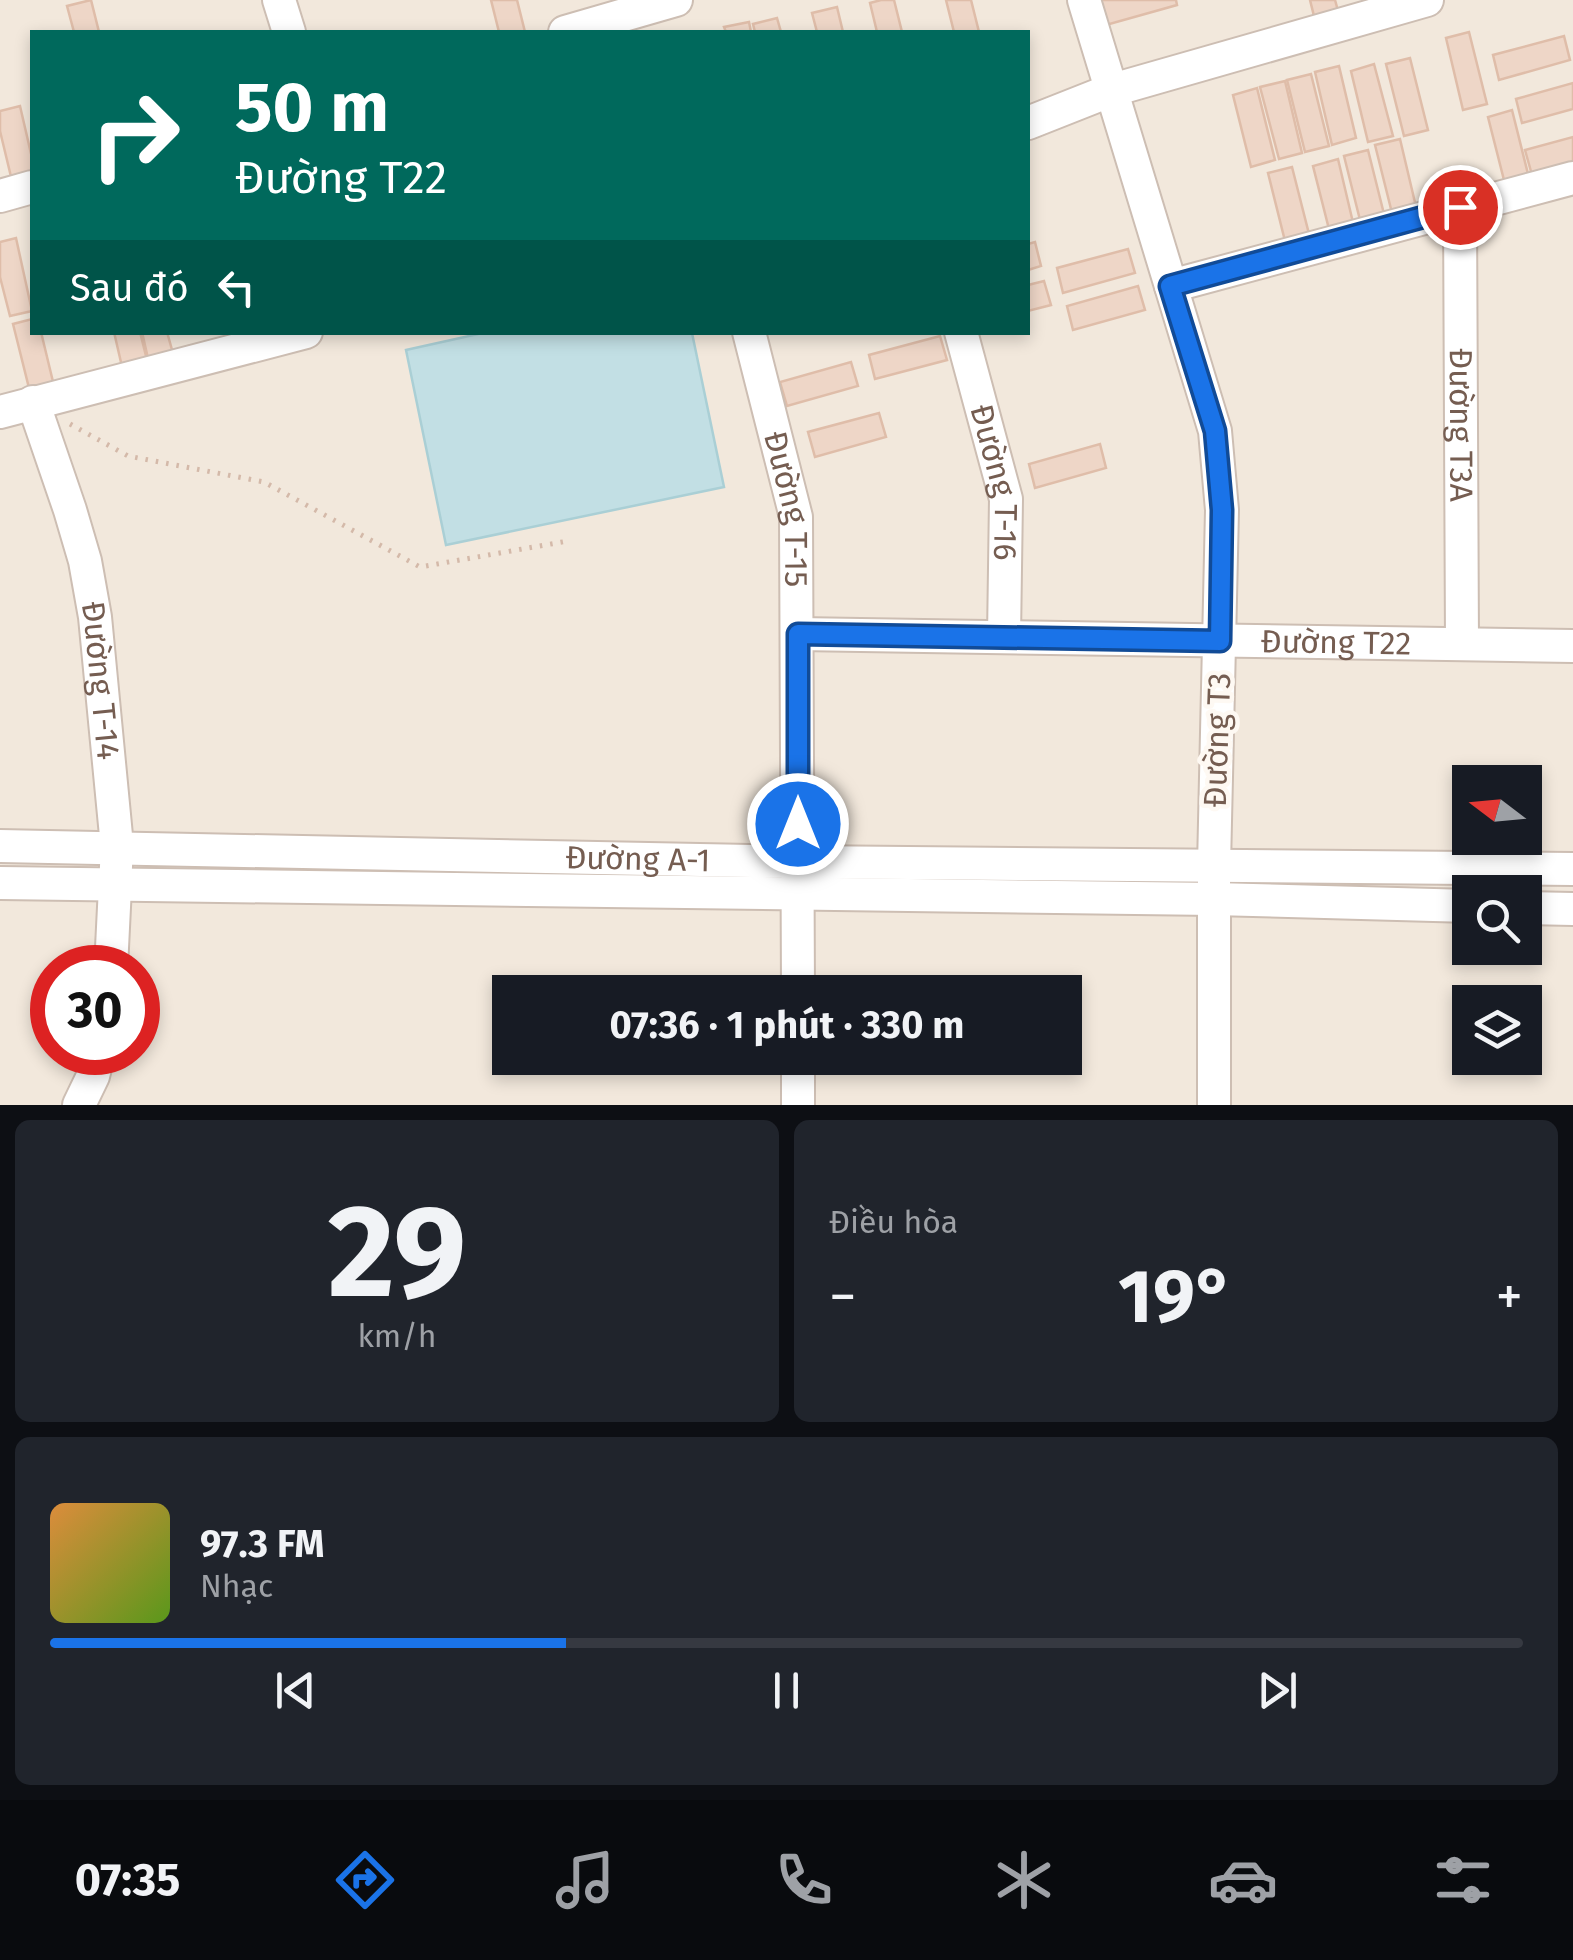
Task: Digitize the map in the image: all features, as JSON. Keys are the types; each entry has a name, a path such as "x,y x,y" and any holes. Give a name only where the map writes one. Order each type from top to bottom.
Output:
{"street":[{"path":"279,0 288,30"},
{"path":"572,30 676,0"},
{"name":"Đường T3","path":"1084,0 1215,431 1222,510 1214,1105"},
{"path":"1030,122 1110,91 1427,0"},
{"path":"1170,286 1573,178"},
{"path":"0,196 30,187"},
{"name":"Đường T3A","path":"1460,207 1462,644"},
{"path":"0,412 294,335"},
{"name":"Đường T-15","path":"750,335 796,518 798,975"},
{"name":"Đường T-16","path":"962,335 1006,499 1004,637"},
{"name":"Đường T-14","path":"33,402 85,561 95,616 117,846 111,945"},
{"name":"Đường T22","path":"798,634 1573,646"},
{"name":"Đường A-1","path":"0,846 117,846 798,878"},
{"name":"Đường A-1","path":"0,882 798,878 1214,883 1573,870"},
{"name":"Đường A-1","path":"1214,883 1452,904"},
{"path":"1542,908 1573,909"},
{"path":"79,1105 93,1075"},
{"path":"798,1075 798,1105"}],"path":[{"path":"33,402 128,456 264,482 420,567 568,541"}],"shaded area":[{"path":"0,0 1573,0 1573,1105 0,1105"}],"water":[{"path":"474,335 692,335 724,487 446,545 406,350"}],"building":[{"path":"91,0 98,30 73,30 67,6"},
{"path":"491,0 517,0 524,30 498,30"},
{"path":"894,0 902,30 877,30 870,3"},
{"path":"946,0 971,0 978,30 954,30"},
{"path":"1099,0 1176,0 1177,5 1106,25"},
{"path":"1310,0 1335,0 1340,18 1316,24"},
{"path":"837,7 843,30 816,30 812,13"},
{"path":"777,18 780,30 754,30 753,24"},
{"path":"749,22 751,30 725,30 724,27"},
{"path":"1469,32 1487,104 1463,110 1446,38"},
{"path":"1564,36 1570,60 1499,80 1493,55"},
{"path":"1410,58 1428,130 1404,136 1386,64"},
{"path":"1374,64 1393,136 1368,142 1351,71"},
{"path":"1339,66 1356,138 1332,145 1315,72"},
{"path":"1311,74 1329,146 1305,152 1287,80"},
{"path":"1285,81 1302,153 1279,159 1260,87"},
{"path":"1573,83 1573,109 1522,123 1516,99"},
{"path":"1257,88 1275,160 1251,167 1233,95"},
{"path":"20,106 30,149 30,181 13,185 0,131 0,111"},
{"path":"1512,110 1530,182 1506,188 1488,117"},
{"path":"1573,137 1573,163 1532,175 1525,150"},
{"path":"1400,139 1417,211 1393,217 1375,145"},
{"path":"1368,150 1386,222 1362,228 1344,156"},
{"path":"1338,159 1355,231 1331,237 1313,166"},
{"path":"1292,167 1310,238 1286,245 1268,173"},
{"path":"16,238 30,311 10,316 0,277 0,242"},
{"path":"1035,242 1041,266 1030,269 1030,243"},
{"path":"1128,249 1135,273 1063,293 1057,268"},
{"path":"1044,281 1051,305 1030,310 1030,284"},
{"path":"1138,286 1145,310 1073,330 1067,306"},
{"path":"30,320 30,335 42,335 55,390 31,396 13,324"},
{"path":"115,335 141,335 148,364 123,371"},
{"path":"143,335 168,335 174,357 149,363"},
{"path":"940,336 947,360 875,379 869,355"},
{"path":"851,362 858,386 787,406 780,382"},
{"path":"879,413 886,437 815,457 808,432"},
{"path":"1100,444 1106,468 1035,488 1029,464"}],"route":[{"path":"798,824 798,634 1220,641 1222,510 1215,431 1170,286 1460,207"}]}
